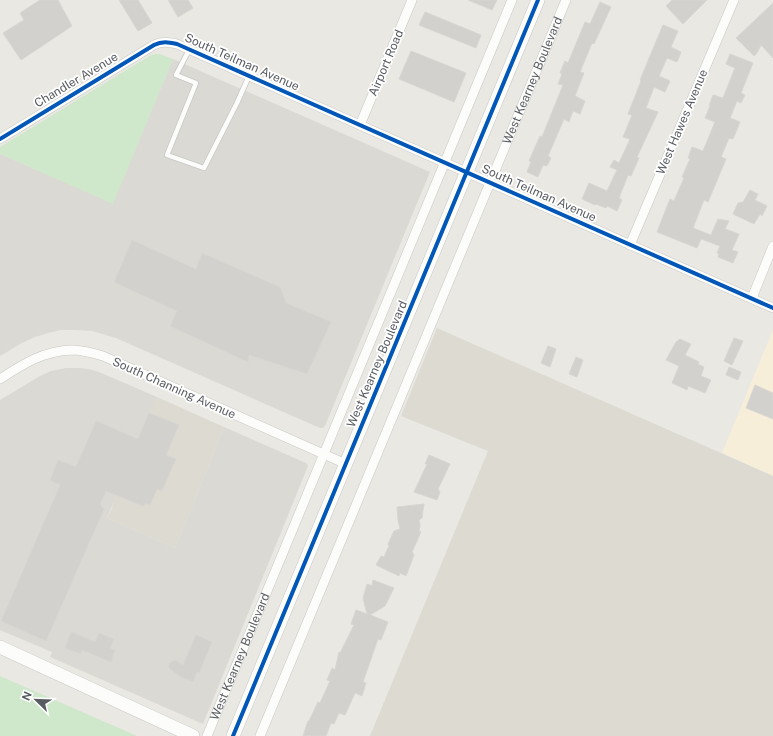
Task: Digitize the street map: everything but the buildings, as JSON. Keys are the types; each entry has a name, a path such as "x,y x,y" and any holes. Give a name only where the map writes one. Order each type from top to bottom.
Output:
{"main road":[{"name":"West Kearney Boulevard","path":"233,736 538,0"},
{"path":"0,647 193,736"}],"street":[{"name":"Airport Road","path":"360,125 412,0"},
{"name":"West Kearney Boulevard","path":"207,736 512,0"},
{"name":"West Kearney Boulevard","path":"260,736 566,0"},
{"name":"West Hawes Avenue","path":"630,245 734,0"},
{"name":"South Teilman Avenue","path":"164,41 177,44 773,308"},
{"name":"Chandler Avenue","path":"0,139 154,45 164,41"},
{"path":"752,298 773,246"},
{"name":"South Channing Avenue","path":"0,379 28,361 41,356 55,352 73,350 88,352 103,356 346,464"}],"lane":[{"path":"189,50 176,75 196,83 167,155 204,168 249,76"}],"shaded area":[{"path":"173,59 430,172 323,428 116,338 92,331 61,330 48,333 22,343 0,356 0,154 113,203"},
{"path":"437,328 773,476 773,736 370,736 488,451 401,416"},
{"path":"773,330 773,476 722,453"},
{"path":"66,368 89,369 99,372 157,397 107,518 175,548 224,427 306,463 308,466 203,724 50,657 52,652 0,630 0,400 40,376 51,371"},
{"path":"157,397 224,427 175,548 107,518 112,508 115,494"}],"green space":[{"path":"160,54 173,59 113,204 0,154 0,147 151,55"},
{"path":"0,676 137,736 0,736"}],"cycle path":[{"path":"233,736 538,0"},
{"path":"0,139 154,45 165,42 177,44 773,308"}]}
